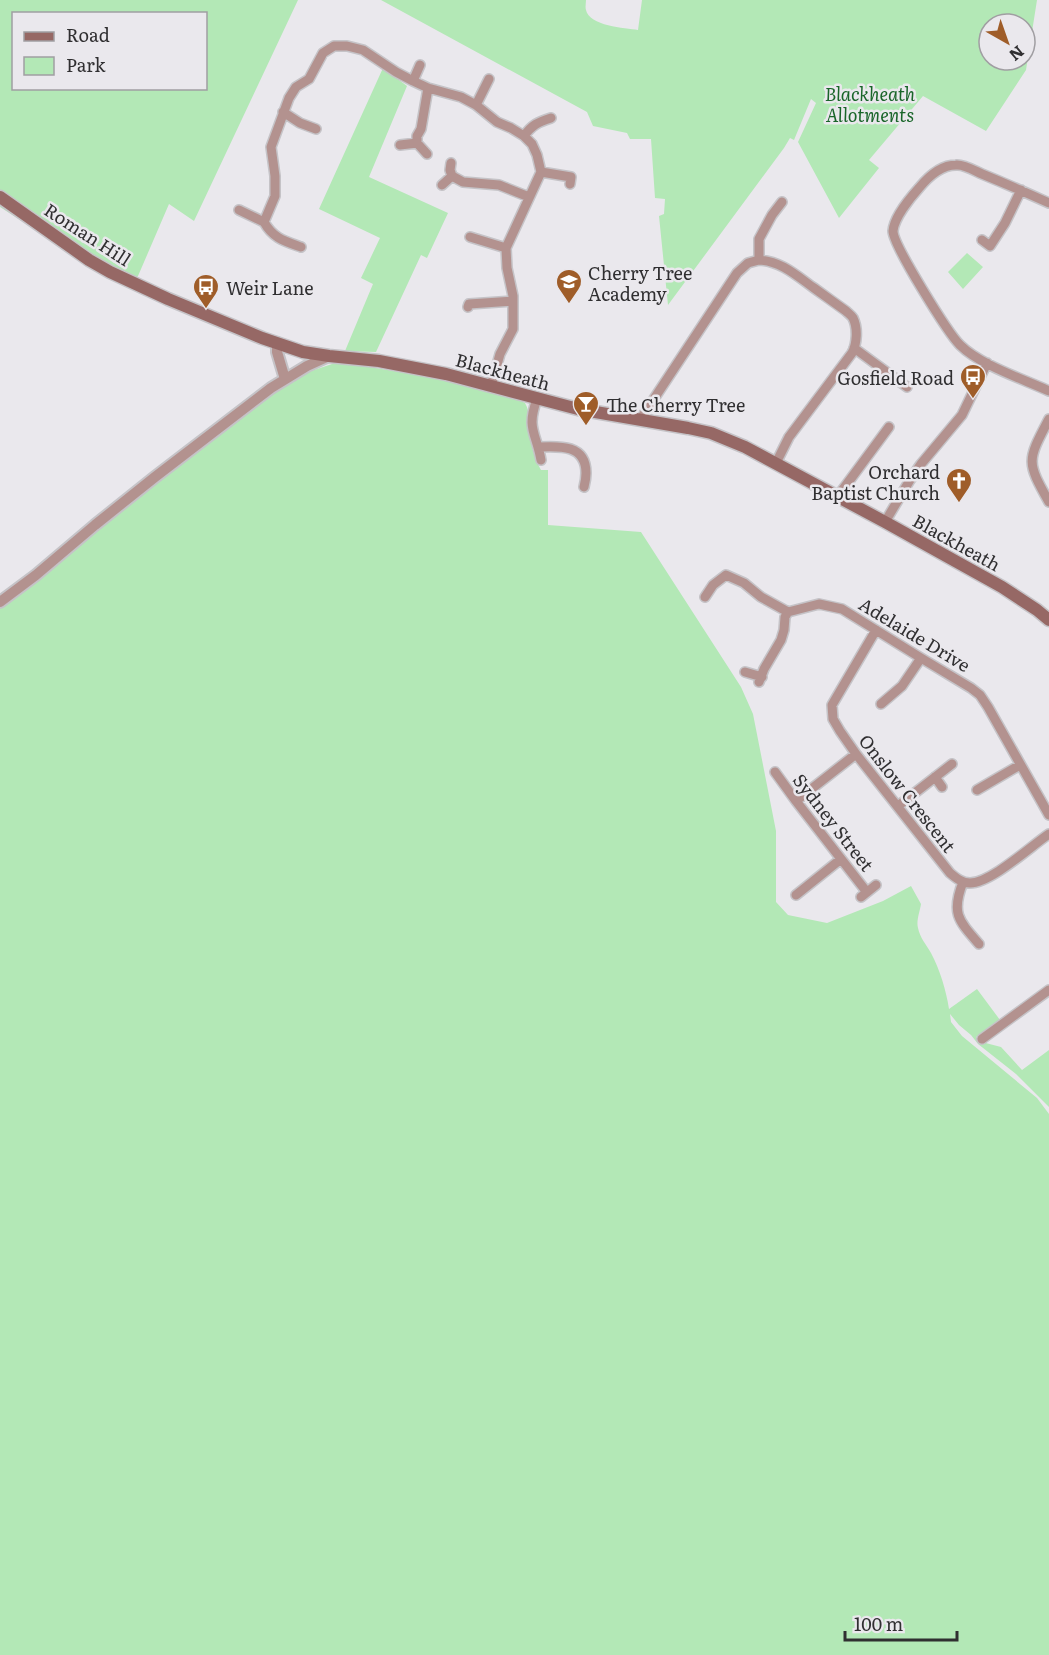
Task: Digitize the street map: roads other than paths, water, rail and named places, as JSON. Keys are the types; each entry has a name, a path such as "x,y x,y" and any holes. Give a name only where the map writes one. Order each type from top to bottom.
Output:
{"main road":[{"name":"Roman Hill","path":"0,196 89,260 110,272 204,314 277,343 303,352 329,356"},
{"name":"Blackheath","path":"329,356 446,374 578,409 711,433 745,447 885,522 1016,595 1049,620"}],"street":[{"path":"264,222 275,196 271,147 283,112 296,87 309,78 323,52 334,46 363,50 413,81 428,88 461,97 476,105 497,122 524,136 532,144 542,172 506,248 513,301 513,329 500,354 491,386"},
{"path":"413,81 420,65"},
{"path":"476,105 489,79"},
{"path":"427,154 417,142 417,136 421,129 428,88"},
{"path":"283,112 300,123 316,129"},
{"path":"524,136 531,126 551,118"},
{"path":"400,145 417,142"},
{"path":"451,163 450,170 453,176 463,182 499,185 529,197"},
{"path":"1049,203 957,164 935,172 925,181 904,207 893,228 894,238 947,329 960,345 987,363 1049,391"},
{"path":"542,172 571,177 570,184"},
{"path":"442,185 453,176"},
{"path":"989,246 1005,223 1021,190"},
{"path":"759,260 759,239 782,202"},
{"path":"239,210 264,222 269,231 278,238 301,247"},
{"path":"470,237 481,238 506,248"},
{"path":"640,420 737,273 748,263 769,260 786,267 846,311 853,318 855,329 854,348 789,437 776,463"},
{"path":"470,303 513,301"},
{"path":"277,343 277,352 285,379"},
{"path":"854,348 896,384 907,387"},
{"path":"0,602 155,477 285,379 329,356"},
{"path":"885,522 921,464 962,415 987,363"},
{"path":"537,399 532,411 532,430 541,460"},
{"path":"1049,419 1030,460 1033,472 1049,500"},
{"path":"838,496 889,427"},
{"path":"538,447 563,446 582,458 586,473 584,487"},
{"path":"586,473 597,473"},
{"path":"709,594 720,579 726,575 744,583 761,597 788,612 781,640 760,679 745,672"},
{"name":"Adelaide Drive","path":"788,612 819,604 842,609 971,688 988,706 1049,815"},
{"name":"Onslow Crescent","path":"876,630 832,705 831,713 835,724 856,754 950,873 963,882"},
{"path":"881,704 902,686 921,658"},
{"path":"796,801 856,754"},
{"path":"898,806 952,764"},
{"path":"981,791 1020,765"},
{"name":"Sydney Street","path":"775,772 841,859 864,894 876,885"},
{"path":"935,777 942,787"},
{"path":"979,944 966,937 956,908 957,897 963,882 972,883 983,880 1049,834"},
{"path":"795,883 799,893 841,859"},
{"path":"988,1038 1049,990"}],"place":[{"name":"Cherry Tree Academy","path":"569,305"},
{"name":"Weir Lane","path":"206,310"},
{"name":"Gosfield Road","path":"973,400"},
{"name":"The Cherry Tree","path":"586,427"},
{"name":"Orchard Baptist Church","path":"959,504"}],"park label":[{"name":"Blackheath Allotments","path":"870,103"}]}
